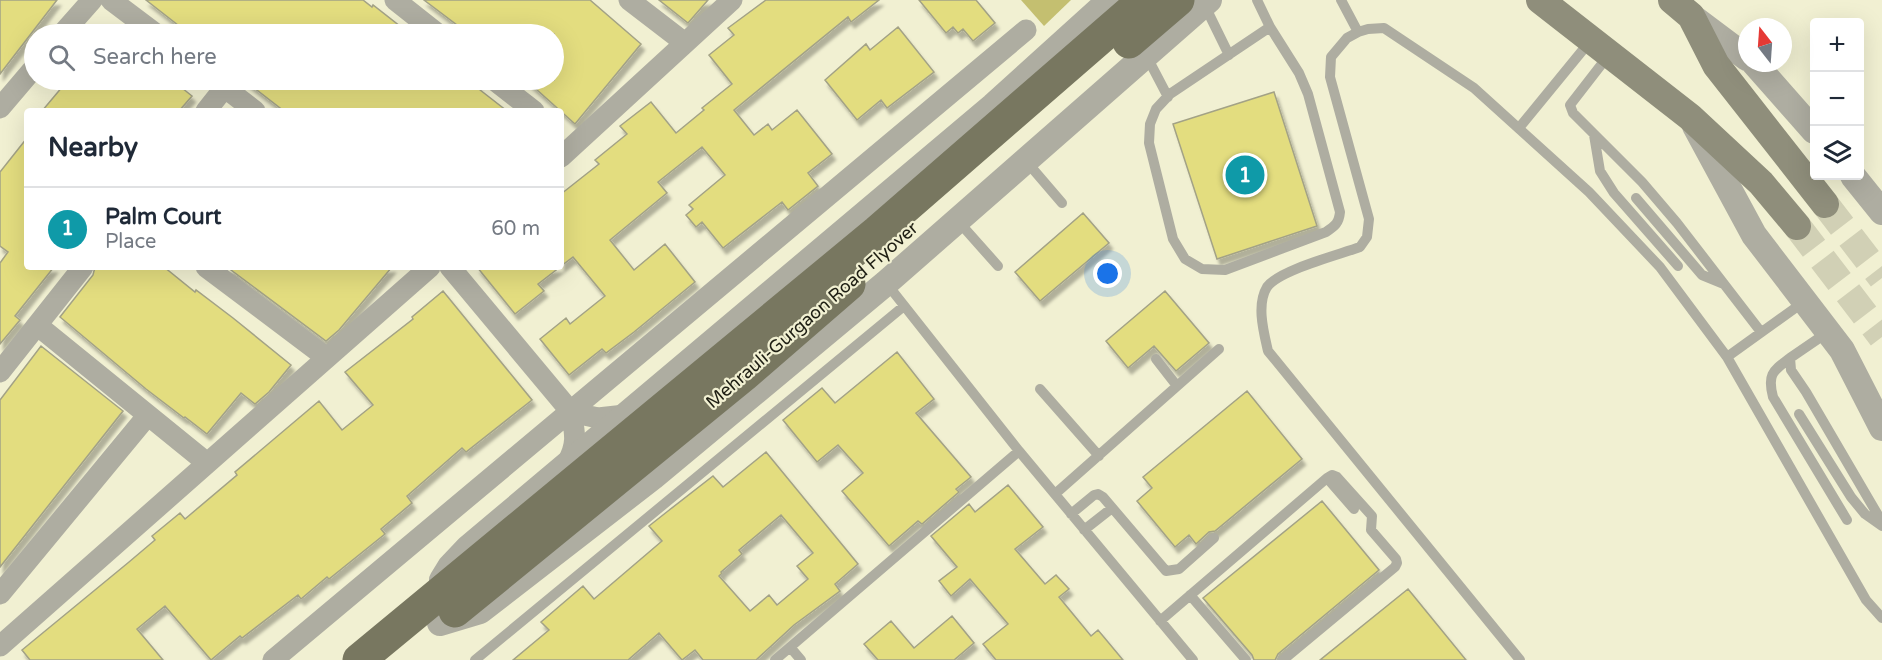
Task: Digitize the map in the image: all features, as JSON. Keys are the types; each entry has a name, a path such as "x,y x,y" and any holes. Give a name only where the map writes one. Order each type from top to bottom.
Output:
{"main road":[{"name":"Mehrauli-Gurgaon Road Flyover","path":"433,614 612,467 1144,0"},
{"path":"1540,0 1690,117 1761,183 1797,226"},
{"name":"Mehrauli-Gurgaon Road Flyover","path":"612,467 744,375 1197,1"},
{"path":"1682,8 1716,65 1825,204"},
{"path":"359,660 433,614"},
{"path":"395,660 433,614"}],"street":[{"path":"71,24 92,0"},
{"path":"111,0 143,24"},
{"path":"395,0 425,24"},
{"path":"629,0 685,43"},
{"path":"566,145 732,0"},
{"path":"1110,0 993,106 459,556 450,567 433,614 480,611 653,477 958,221 1146,55 1197,1"},
{"path":"1682,8 1738,51"},
{"path":"273,660 1026,30"},
{"path":"1762,72 1811,126"},
{"path":"0,108 24,80"},
{"path":"208,108 216,90"},
{"path":"229,90 251,108"},
{"path":"507,90 530,108"},
{"path":"1690,117 1754,235 1842,350 1882,428"},
{"path":"1856,180 1882,213"},
{"path":"0,372 81,270"},
{"path":"210,270 327,358"},
{"path":"0,646 427,270"},
{"path":"453,270 571,412 575,444 567,463"},
{"path":"37,325 207,463"},
{"path":"571,412 598,418 625,415"},
{"path":"0,594 148,415"}],"lane":[{"path":"1257,0 1270,27 1299,72 1308,94 1340,212 1339,219 1335,226 1326,232 1225,270 1202,269 1185,259 1173,239 1149,142 1150,124 1156,110 1168,97 1270,27"},
{"path":"1341,0 1358,32"},
{"path":"1197,1 1228,55"},
{"path":"1520,660 1268,351 1262,326 1262,303 1267,288 1281,274 1360,247 1367,237 1369,219 1330,76 1331,57 1347,38 1368,29 1384,28 1474,88 1589,192 1660,267 1727,357 1866,600 1882,618"},
{"path":"1519,128 1600,47"},
{"path":"1600,47 1570,105 1573,113 1642,183 1677,223 1761,332"},
{"path":"1146,55 1168,97"},
{"path":"1594,134 1600,171 1614,193 1678,266"},
{"path":"1026,161 1062,203"},
{"path":"1636,198 1702,275 1724,284"},
{"path":"958,221 998,266"},
{"path":"886,283 1054,494 1193,660"},
{"path":"1727,357 1805,301"},
{"path":"476,660 904,306"},
{"path":"1828,332 1773,371 1769,382 1773,397 1847,520"},
{"path":"1054,494 1219,349"},
{"path":"1790,358 1791,370 1882,524"},
{"path":"1156,359 1177,386"},
{"path":"1040,389 1099,456"},
{"path":"1798,414 1851,497 1865,514 1882,524"},
{"path":"775,660 1019,451"},
{"path":"1160,621 1332,475 1337,477 1372,516 1371,530 1397,563 1283,660"},
{"path":"1327,478 1354,509"},
{"path":"1071,514 1094,495 1098,494 1103,497 1166,572 1179,569 1214,538"},
{"path":"1084,530 1112,508"},
{"path":"1190,595 1246,660"},
{"path":"790,647 801,660"}],"shaded area":[{"path":"1021,0 1071,0 1044,26"}],"building":[{"path":"0,0 57,0 39,24 24,24 24,43 0,74"},
{"path":"146,0 363,0 397,24 177,24"},
{"path":"424,0 590,0 641,44 575,124 564,114 564,108 557,108 537,90 564,90 564,24 456,24"},
{"path":"659,0 708,0 688,23"},
{"path":"766,0 879,0 851,22 848,17 734,110 754,135 768,124 772,130 797,110 832,154 808,173 818,186 788,210 782,202 723,248 702,222 696,227 686,215 693,209 689,205 725,175 702,147 658,182 667,193 610,240 634,270 665,244 695,282 606,353 602,349 569,375 540,339 566,318 570,324 605,296 573,257 564,264 564,192 599,164 595,160 627,134 620,126 651,102 676,133 732,84 709,55 734,35 728,28"},
{"path":"919,0 976,0 995,23 973,41 963,29 958,33 953,27 946,33"},
{"path":"898,27 934,72 887,108 881,100 857,120 825,80 866,44 870,50"},
{"path":"60,90 184,90 192,96 182,108 45,108"},
{"path":"257,90 480,90 503,108 280,108"},
{"path":"1274,92 1317,226 1217,259 1173,124"},
{"path":"24,142 24,270 52,270 15,316 20,320 0,344 0,263 8,252 0,246 0,172"},
{"path":"1083,213 1109,243 1040,301 1015,272"},
{"path":"94,270 168,270 233,318 291,365 269,392 255,404 241,393 207,434 146,389 60,317 93,275"},
{"path":"231,270 389,270 339,330 326,341"},
{"path":"479,270 556,270 538,284 544,291 515,314"},
{"path":"443,291 532,400 466,452 462,448 407,496 412,503 381,529 385,534 329,579 327,577 301,599 298,595 242,638 240,636 211,660 165,606 137,629 163,660 30,660 22,650 155,540 152,536 180,513 185,519 237,475 235,472 319,401 342,430 373,405 345,372 413,319 412,317"},
{"path":"1165,291 1209,343 1176,371 1154,346 1128,368 1106,341"},
{"path":"41,346 123,411 0,567 0,400"},
{"path":"897,352 934,399 916,413 971,477 956,489 959,492 922,524 918,521 889,546 842,491 863,473 838,445 817,462 783,420 822,388 835,403"},
{"path":"1247,391 1302,459 1215,531 1209,532 1196,544 1189,535 1175,547 1137,501 1152,488 1143,477"},
{"path":"766,452 858,564 835,584 840,591 794,625 756,660 703,660 695,650 682,660 659,633 628,660 513,660 549,630 541,622 583,586 594,599 662,541 649,526 713,476 723,487","holes":["781,515 813,553 797,566 808,579 777,605 769,595 750,611 719,576 742,554 739,550"]},
{"path":"1008,485 1043,527 1015,549 1045,584 1056,575 1069,589 1059,597 1091,636 1098,630 1123,660 996,660 983,644 1008,624 970,579 951,596 939,581 957,567 931,536 969,504 975,512"},
{"path":"1322,501 1379,570 1278,654 1275,660 1254,660 1203,598"},
{"path":"1408,589 1466,660 1320,660"},
{"path":"952,616 974,643 954,660 878,660 864,644 891,621 914,648"}],"tunnel":[{"path":"1825,204 1882,278"},
{"path":"1797,226 1882,337"}],"place":[{"name":"Palm Court","path":"1245,175"}]}
